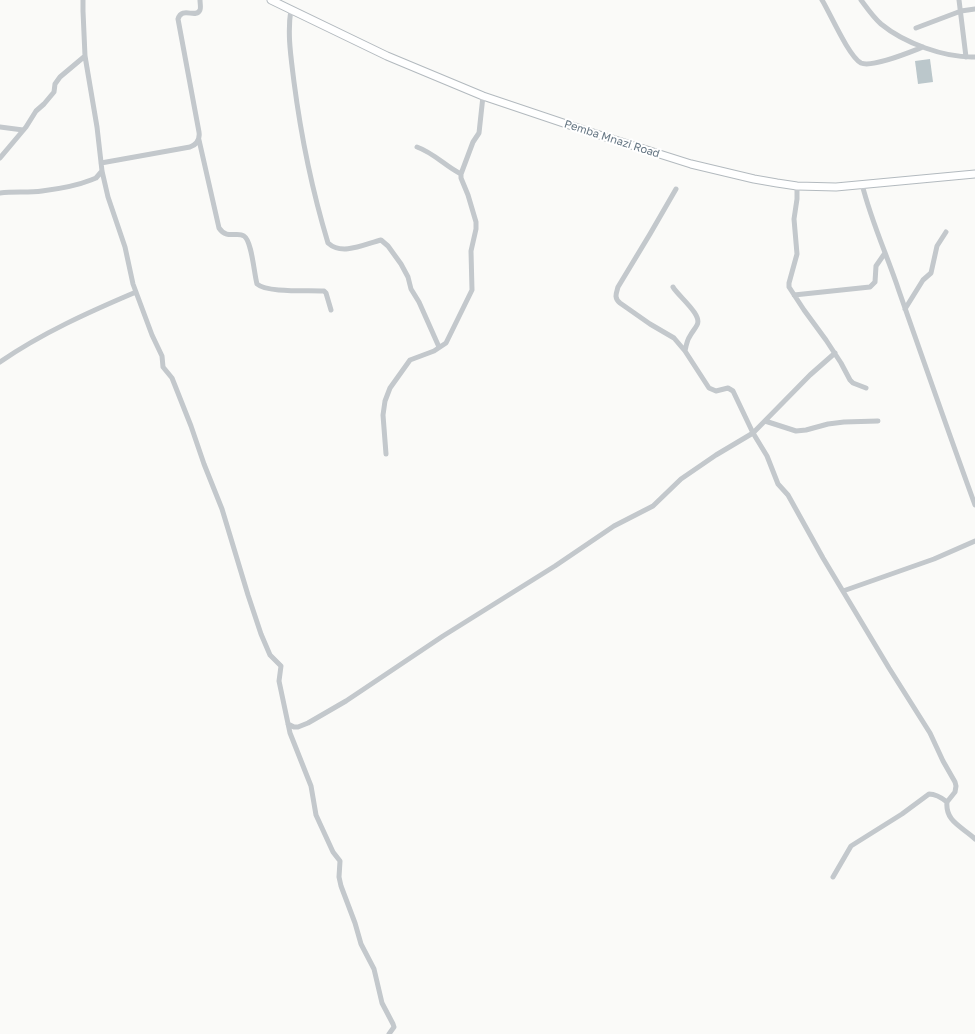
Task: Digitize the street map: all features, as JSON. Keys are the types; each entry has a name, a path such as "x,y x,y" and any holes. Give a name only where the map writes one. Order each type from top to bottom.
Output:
{"main road":[{"name":"Pemba Mnazi Road","path":"271,0 387,56 483,96 691,164 754,179 797,186 836,187 975,174"}],"street":[{"path":"83,0 85,56 97,127 102,170 108,197 125,248 136,292 152,335 162,356 162,367 170,375 175,385 222,509 261,634 270,656 281,666 279,681 292,741 313,793 316,815 333,852 340,861 339,877 341,886 361,944 376,976 382,1003 394,1027 389,1034"},
{"path":"200,0 199,12 183,13 179,15 178,19 199,132 199,140 219,228 223,233 230,235 242,235 245,237 249,245 257,284 260,287 272,289 324,291 331,310"},
{"path":"822,0 848,50 860,63 877,63 923,47"},
{"path":"861,0 872,15 889,30 900,37 923,47 966,57 975,57"},
{"path":"959,0 966,57"},
{"path":"291,9 288,25 289,44 298,112 315,197 328,243 332,247 339,250 346,250 382,240 384,241 408,277 411,289 419,302 439,348"},
{"path":"916,28 961,11 975,9"},
{"path":"0,158 23,130 36,111 54,92 55,84 60,77 85,56"},
{"path":"386,454 383,415 385,401 390,388 410,360 446,344 472,290 471,251 476,222 461,174 472,142 479,133 483,96"},
{"path":"0,127 23,130"},
{"path":"101,163 190,147 196,144 199,140"},
{"path":"417,147 430,152 451,169 461,174"},
{"path":"0,193 63,188 92,180 102,170"},
{"path":"862,184 866,201 925,365 928,379 936,396 975,505"},
{"path":"797,186 794,224 797,254 789,287 835,353 850,380 853,383 866,388"},
{"path":"676,188 618,287 616,299 650,324 677,340 709,388 716,391 728,388 733,391 753,433 767,456 778,484 788,494 843,591 930,733 955,782 955,792 948,802 946,811 951,819 975,839"},
{"path":"905,309 923,280 930,273 937,246 946,232"},
{"path":"794,295 870,287 875,282 876,266 885,253"},
{"path":"673,287 676,293 695,313 698,321 698,325 689,336 685,351"},
{"path":"0,362 16,351 45,335 136,292"},
{"path":"288,724 294,727 302,725 346,700 443,636 556,566 614,526 653,506 681,479 716,455 753,433 810,375 835,353"},
{"path":"765,421 796,431 844,422 878,421"},
{"path":"843,591 934,559 975,541"},
{"path":"833,877 851,846 902,814 926,796 932,794 948,802"}],"shaded area":[{"path":"930,59 933,82 918,84 915,61"}]}
